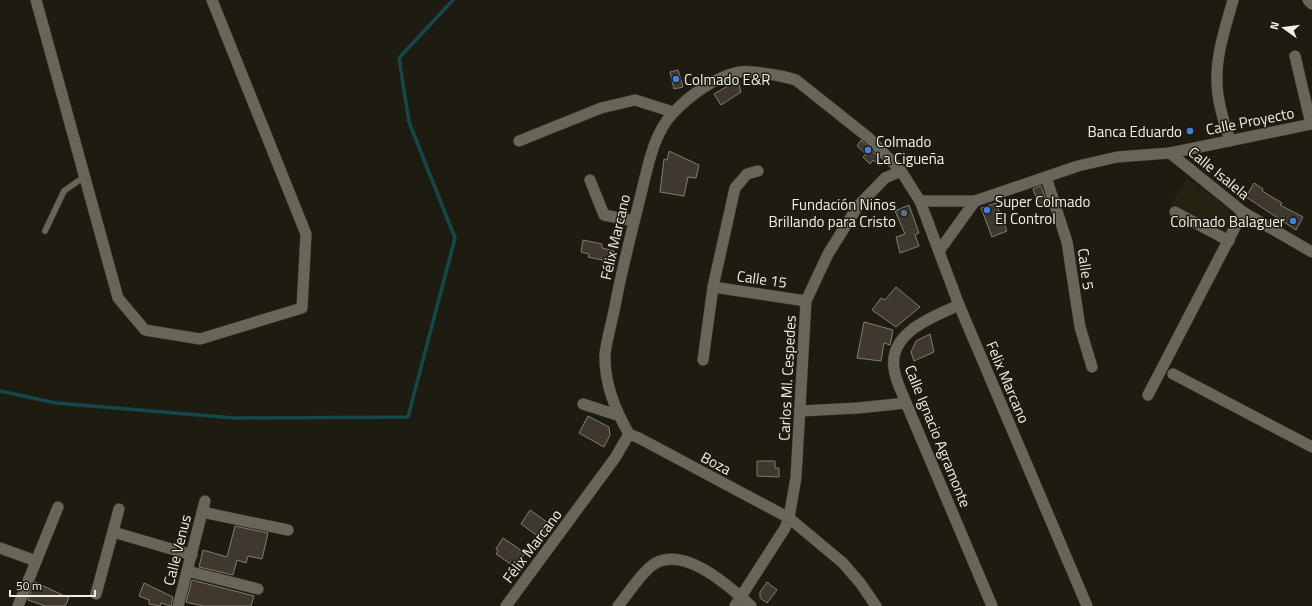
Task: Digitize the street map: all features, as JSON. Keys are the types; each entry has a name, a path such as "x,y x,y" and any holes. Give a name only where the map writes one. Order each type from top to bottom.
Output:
{"street":[{"path":"36,0 118,298 145,330 200,339 302,308 306,234 212,0"},
{"path":"1230,141 1221,111 1216,81 1221,39 1234,0"},
{"path":"1308,0 1312,4"},
{"path":"1295,56 1312,124"},
{"name":"Félix Marcano","path":"506,606 615,458 629,434 618,415 607,378 606,354 634,221 650,158 660,132 673,112 709,83 740,72 784,76 796,80 869,138 902,171"},
{"path":"519,141 601,108 635,100 673,112"},
{"name":"Calle Proyecto","path":"920,201 975,201 1078,166 1117,157 1170,153 1312,124"},
{"name":"Calle Isalela","path":"1170,153 1243,212 1312,252"},
{"path":"703,360 712,287 735,188 747,174 758,171"},
{"name":"Felix Marcano","path":"902,171 920,201 959,305 1087,606"},
{"name":"Carlos Ml. Cespedes","path":"738,602 785,528 789,518 796,477 806,301 828,254 858,206 885,178 902,171"},
{"name":"Calle 5","path":"1046,177 1067,242 1080,327 1092,367"},
{"path":"590,180 604,215 634,221"},
{"path":"939,251 975,201"},
{"path":"1175,212 1229,241"},
{"path":"1148,395 1243,212"},
{"name":"Calle 15","path":"712,287 806,301"},
{"name":"Calle Ignacio Agramonte","path":"959,305 920,324 895,349 894,370 906,403 992,606"},
{"path":"1173,374 1312,447"},
{"path":"800,411 858,408 906,403"},
{"path":"583,404 618,415"},
{"name":"Boza","path":"629,434 789,518 843,563 861,584 876,606"},
{"path":"18,606 58,507"},
{"name":"Calle Venus","path":"178,606 204,507 288,530"},
{"path":"96,594 119,509"},
{"path":"113,532 192,555"},
{"path":"0,548 36,560"},
{"path":"618,606 649,567 668,558 690,563 710,573 738,602 751,606"},
{"path":"188,571 258,590"}],"lane":[{"path":"45,232 64,191 84,177"}],"shaded area":[{"path":"1187,178 1227,208 1232,218 1226,234 1171,203"}],"building":[{"name":"Colmado E&R","path":"678,70 683,87 674,89 670,72"},
{"path":"738,80 741,92 721,105 714,94"},
{"name":"Colmado La Cigueña","path":"861,140 877,156 880,166 873,160 870,164 863,157 866,154 857,146"},
{"path":"669,151 699,165 696,178 688,177 684,196 660,192 664,159 667,160"},
{"path":"1254,183 1263,189 1262,191 1282,203 1280,205 1303,217 1296,230 1246,197"},
{"path":"1041,186 1047,203 1039,206 1033,189"},
{"path":"996,203 1007,231 992,237 981,208"},
{"path":"909,205 919,233 915,235 919,246 900,253 896,237 905,234 895,211"},
{"path":"583,240 602,244 602,248 614,251 612,262 588,257 589,254 581,252"},
{"path":"896,287 920,307 896,327 872,310 881,298 885,300"},
{"path":"864,322 893,330 890,345 884,343 881,361 857,358"},
{"path":"930,334 934,352 914,361 911,352 916,341"},
{"path":"588,416 609,427 610,435 604,447 579,433"},
{"path":"757,461 775,461 775,468 779,468 779,477 757,476"},
{"path":"530,510 551,525 542,539 521,524"},
{"path":"235,526 268,533 262,559 248,556 246,563 237,560 233,575 199,567 203,550 227,557"},
{"path":"503,538 525,553 515,567 496,554 498,550 496,549"},
{"path":"192,580 254,596 251,606 203,606 186,602"},
{"path":"35,582 69,598 65,606 45,606 28,600"},
{"path":"767,582 777,590 767,603 760,598 760,592"},
{"path":"144,583 173,597 171,606 161,603 160,606 149,604 149,600 139,596"}],"waterway":[{"path":"0,391 56,403 234,418 408,417 455,238 409,122 399,58 453,0"}],"place":[{"name":"Colmado E&R","path":"676,79"},
{"name":"Banca Eduardo","path":"1190,131"},
{"name":"Colmado La Cigueña","path":"868,150"},
{"name":"Super Colmado El Control","path":"987,210"},
{"name":"Fundación Niños Brillando para Cristo","path":"904,213"},
{"name":"Colmado Balaguer","path":"1293,221"}]}
